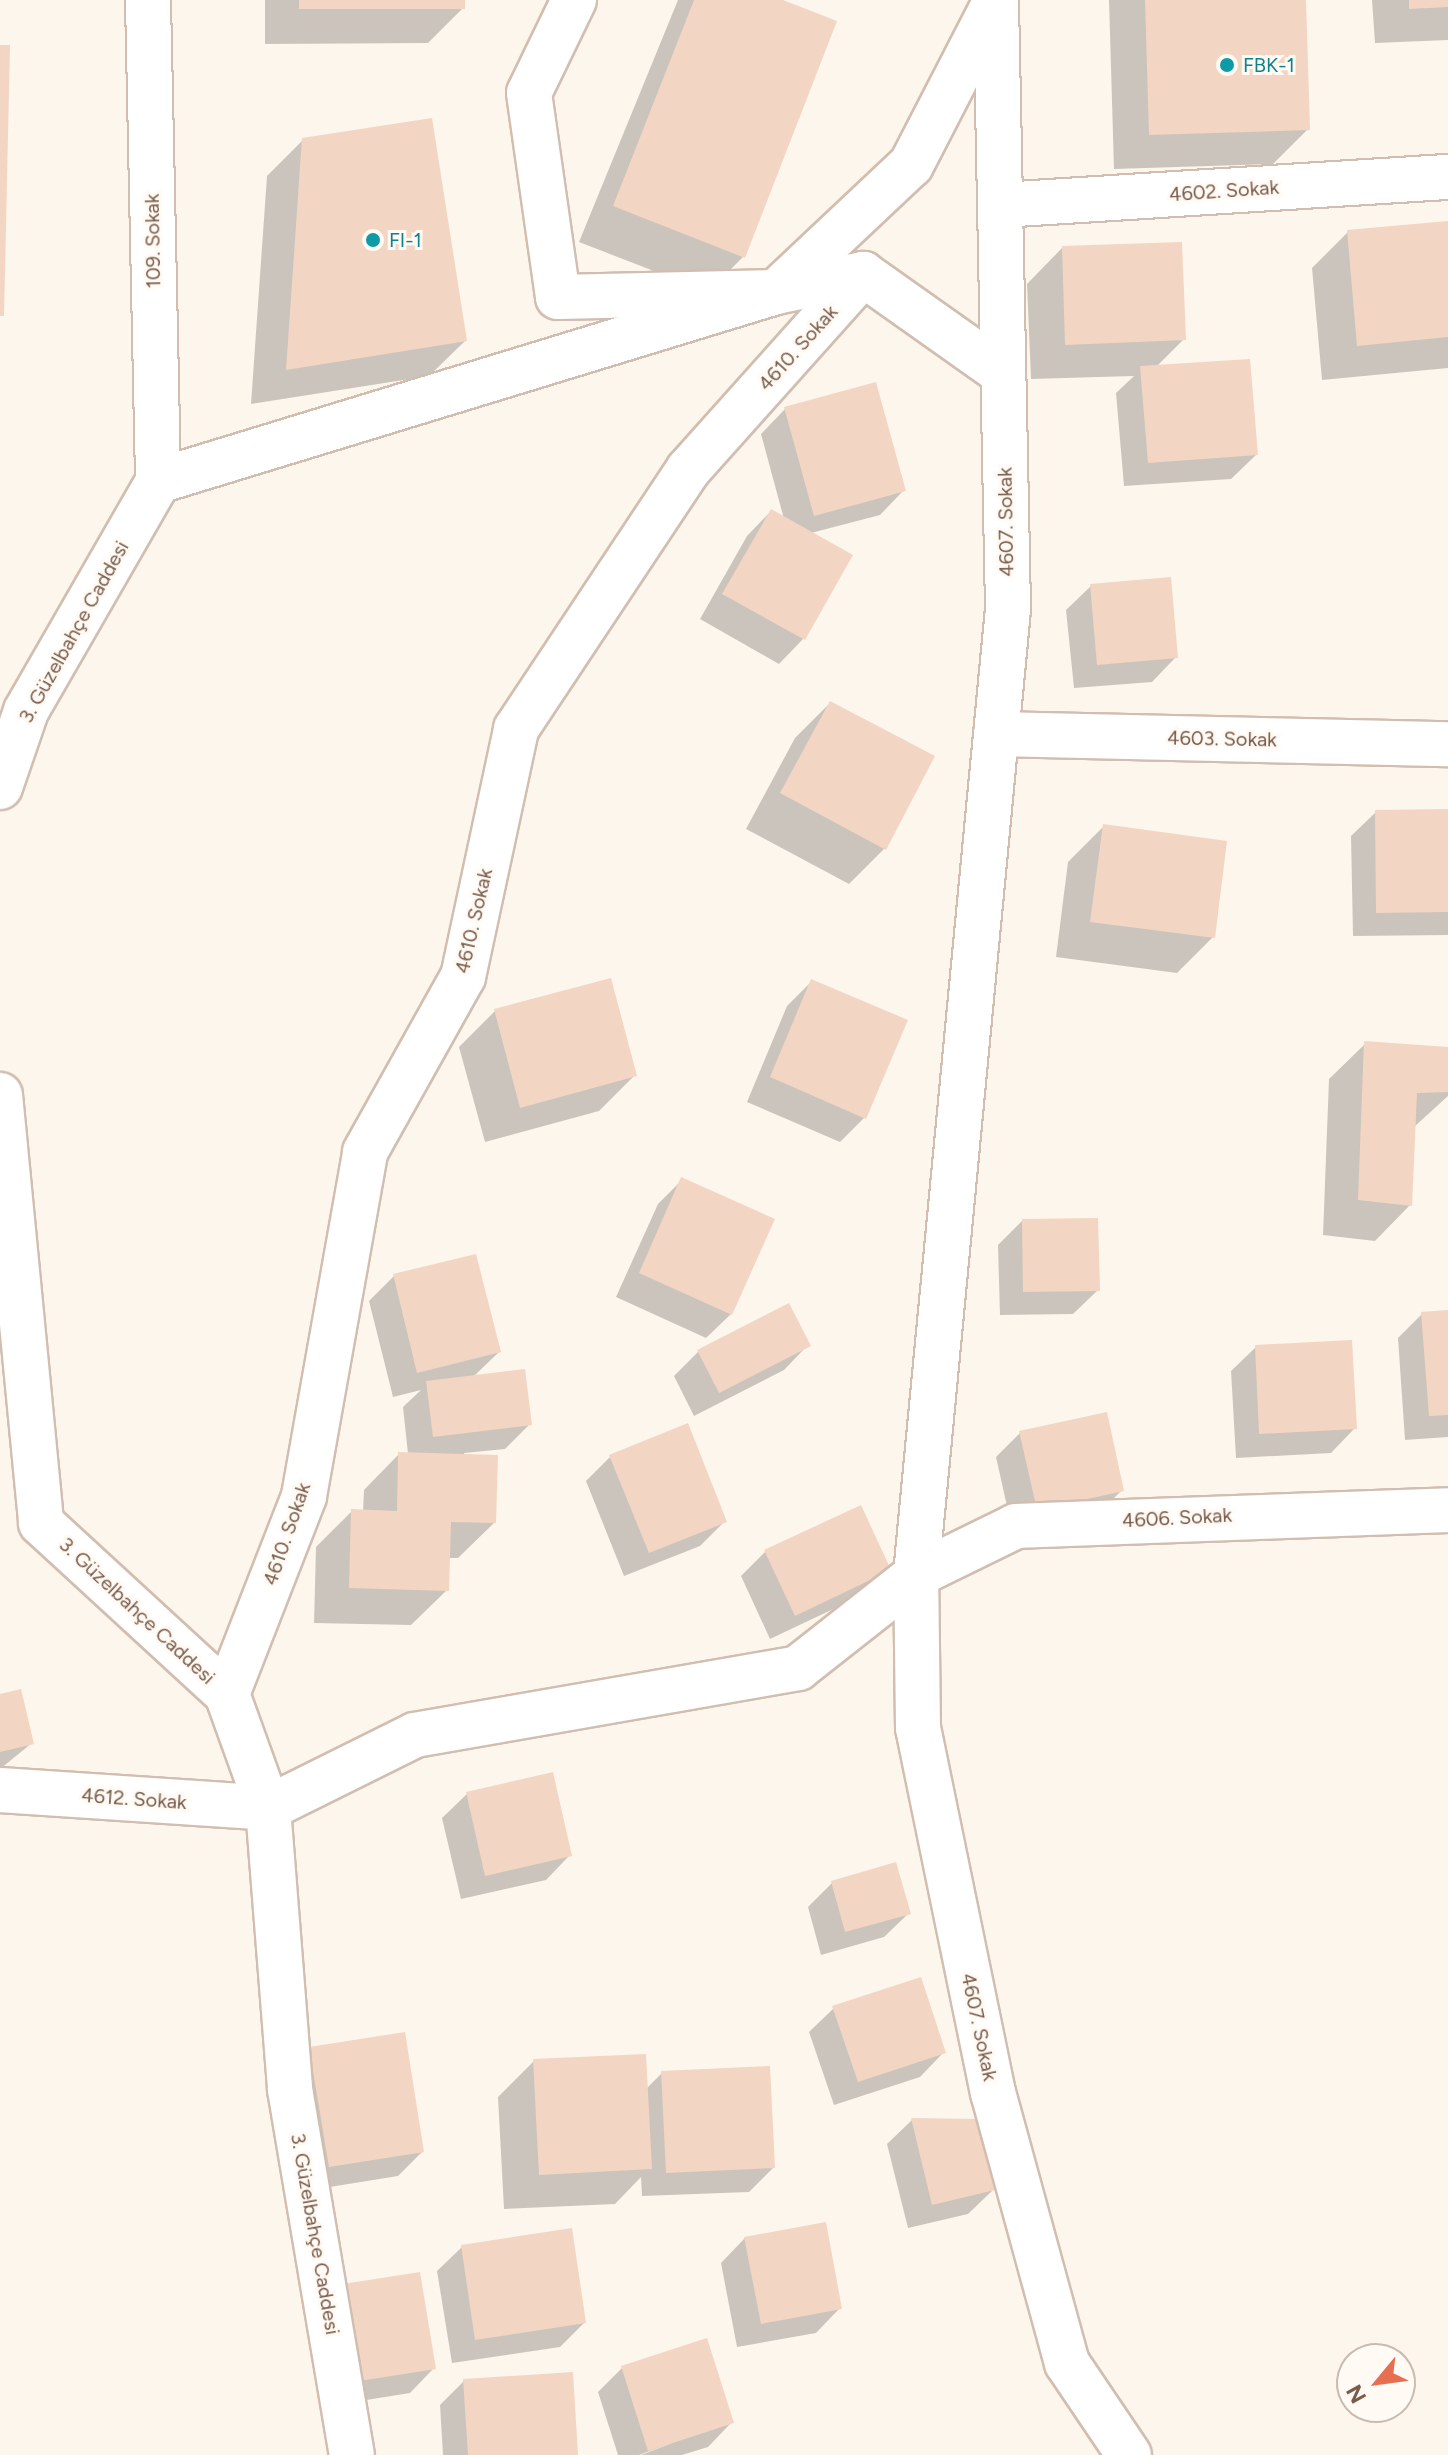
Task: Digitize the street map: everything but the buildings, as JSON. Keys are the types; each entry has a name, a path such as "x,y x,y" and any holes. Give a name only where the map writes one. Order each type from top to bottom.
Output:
{"street":[{"name":"109. Sokak","path":"148,0 158,481"},
{"path":"574,0 529,93 558,297 776,292 911,165 996,0"},
{"name":"4607. Sokak","path":"996,0 1008,609 916,1575 918,1728 993,2093 1067,2363 1129,2455"},
{"name":"4602. Sokak","path":"1001,205 1448,177"},
{"path":"158,481 776,292 863,274 1003,373"},
{"name":"4610. Sokak","path":"227,1694 304,1496 365,1152 463,977 516,729 688,470 863,274"},
{"name":"3. Güzelbahçe Caddesi","path":"0,787 26,711 158,481"},
{"name":"4603. Sokak","path":"996,734 1448,744"},
{"name":"3. Güzelbahçe Caddesi","path":"0,1095 41,1523 227,1694 268,1808 290,2089 352,2455"},
{"name":"4606. Sokak","path":"268,1808 415,1735 798,1668 916,1575 1016,1526 1448,1510"},
{"name":"4612. Sokak","path":"0,1790 268,1808"}],"place":[{"name":"FBK-1","path":"1227,65"},
{"name":"FI-1","path":"373,240"}]}
